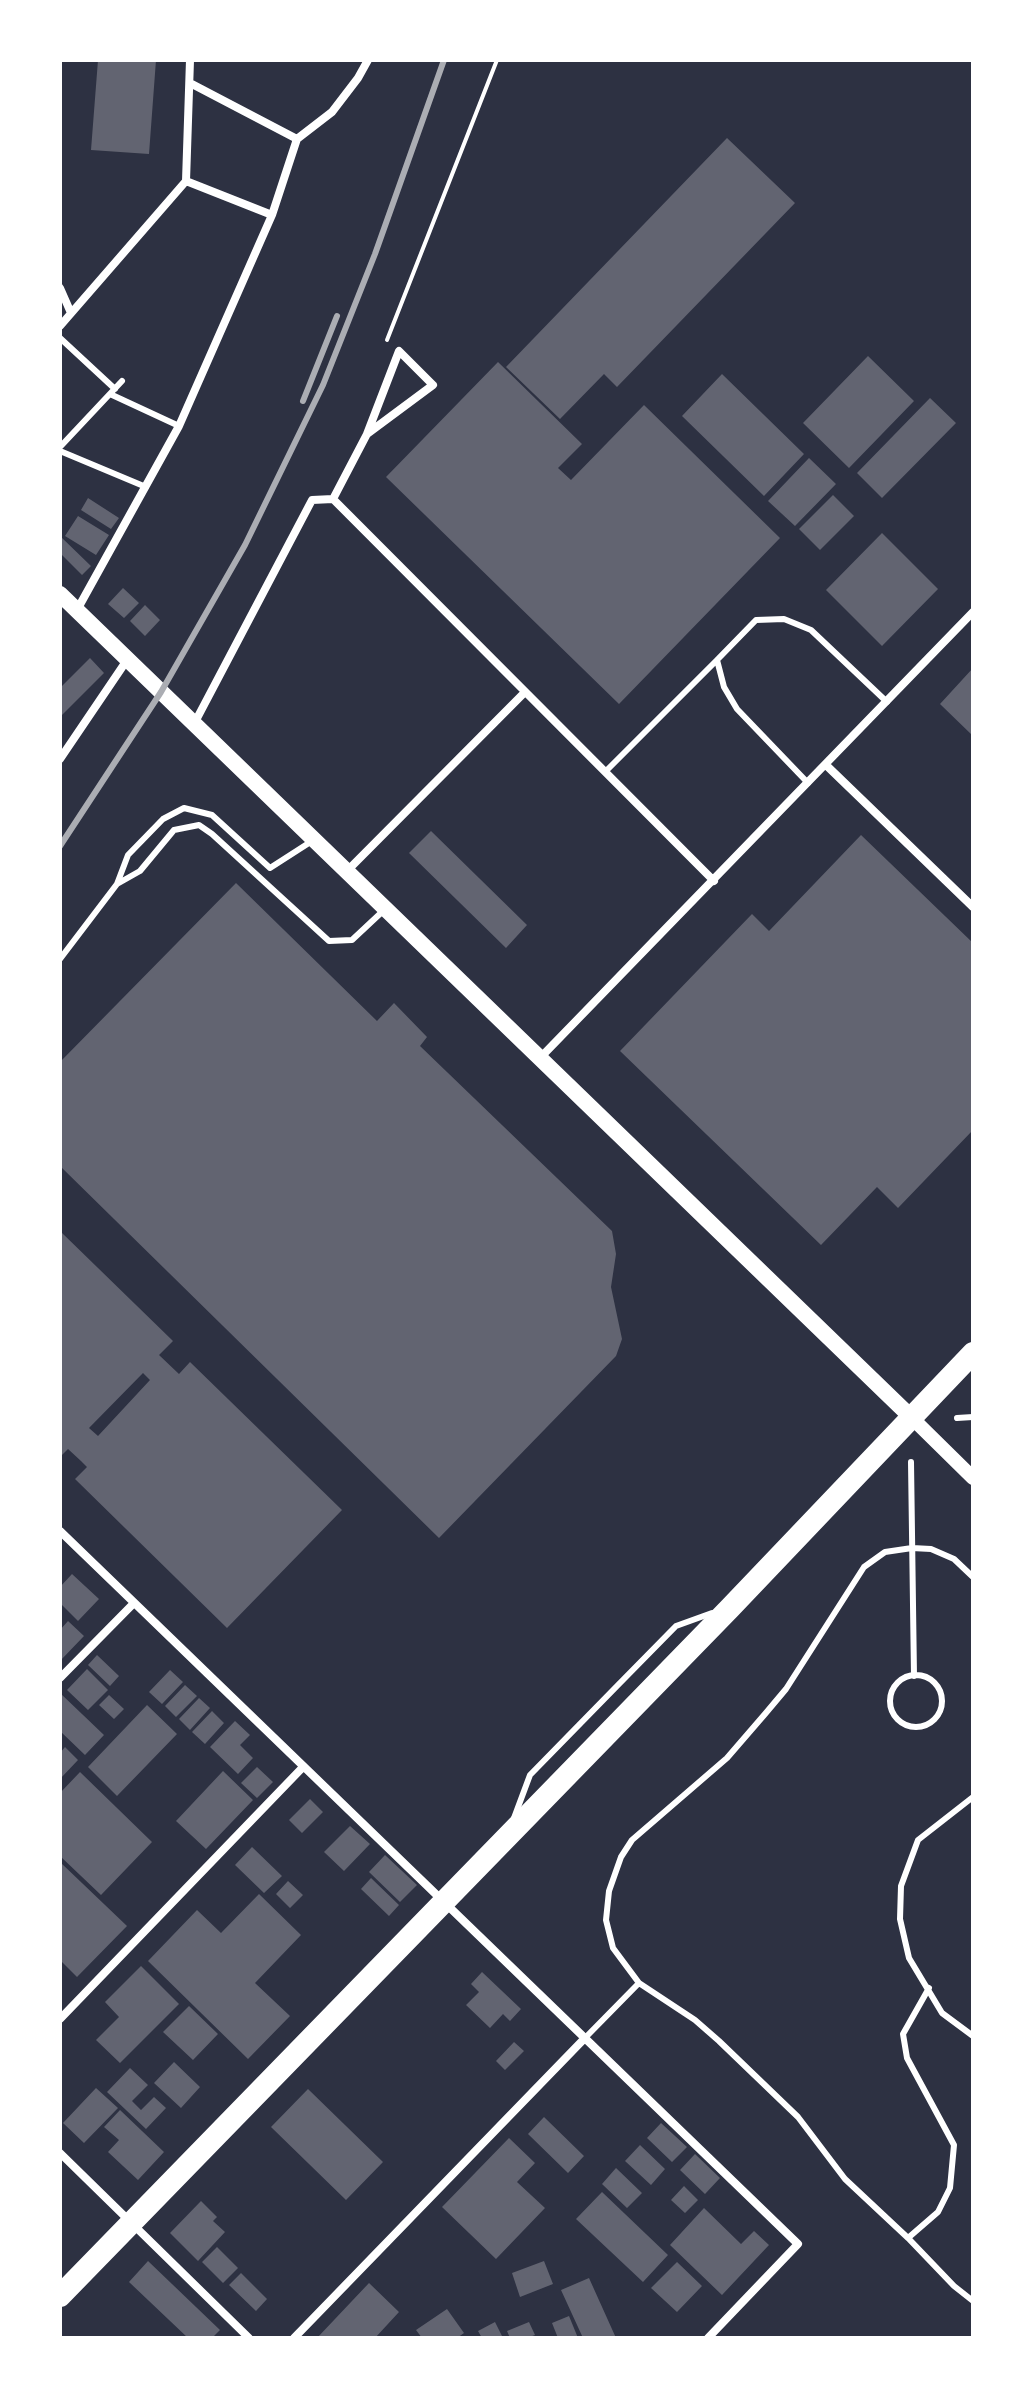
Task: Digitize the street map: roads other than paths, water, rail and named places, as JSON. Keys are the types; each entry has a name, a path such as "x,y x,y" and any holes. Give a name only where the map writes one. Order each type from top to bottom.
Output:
{"highway":[{"path":"60,2296 730,1608 973,1353"}],"main road":[{"path":"60,594 911,1417"}],"street":[{"path":"60,326 186,181 190,60"},
{"path":"77,610 179,426 272,215 297,139 332,112 368,60"},
{"path":"190,83 297,139"},
{"path":"186,181 272,215"},
{"path":"60,288 71,313"},
{"path":"60,311 71,313"},
{"path":"333,499 367,434 399,351 433,385 367,434"},
{"path":"194,724 312,500 333,499 714,881"},
{"path":"540,1058 973,612"},
{"path":"60,759 127,660"},
{"path":"347,871 525,692"},
{"path":"826,765 973,907"},
{"path":"911,1417 973,1478"},
{"path":"60,1531 798,2244 708,2338"},
{"path":"60,1678 134,1603"},
{"path":"60,2019 303,1767"},
{"path":"294,2338 584,2039"},
{"path":"60,2153 249,2338"}],"lane":[{"path":"60,338 112,391 179,426"},
{"path":"122,381 60,449 146,487"},
{"path":"605,772 756,620 784,619 811,630 887,702"},
{"path":"717,660 724,687 737,709 808,783"},
{"path":"60,959 117,884 128,855 163,819 184,808 212,815 270,868 314,840"},
{"path":"117,884 140,871 174,830 199,825 329,941 352,940 386,909"},
{"path":"957,1418 973,1417"},
{"path":"911,1462 914,1676"},
{"path":"973,1577 954,1559 931,1549 885,1552 864,1567 786,1689 765,1714 727,1758 632,1840 621,1857 609,1891 606,1920 613,1948 639,1983 695,2020 719,2041 798,2117 845,2179 973,2301"},
{"path":"914,1676 922,1676 937,1686 941,1704 934,1720 917,1727 900,1722 890,1708 892,1690 905,1678 914,1676"},
{"path":"973,1797 918,1840 901,1886 900,1919 909,1958 942,2013 973,2036"},
{"path":"584,2039 639,1983"},
{"path":"908,2238 938,2212 950,2188 954,2145 907,2058 903,2034 929,1988"}],"railway":[{"path":"60,846 161,692 245,545 323,385 375,254 444,60"},
{"path":"303,401 337,316"}]}
